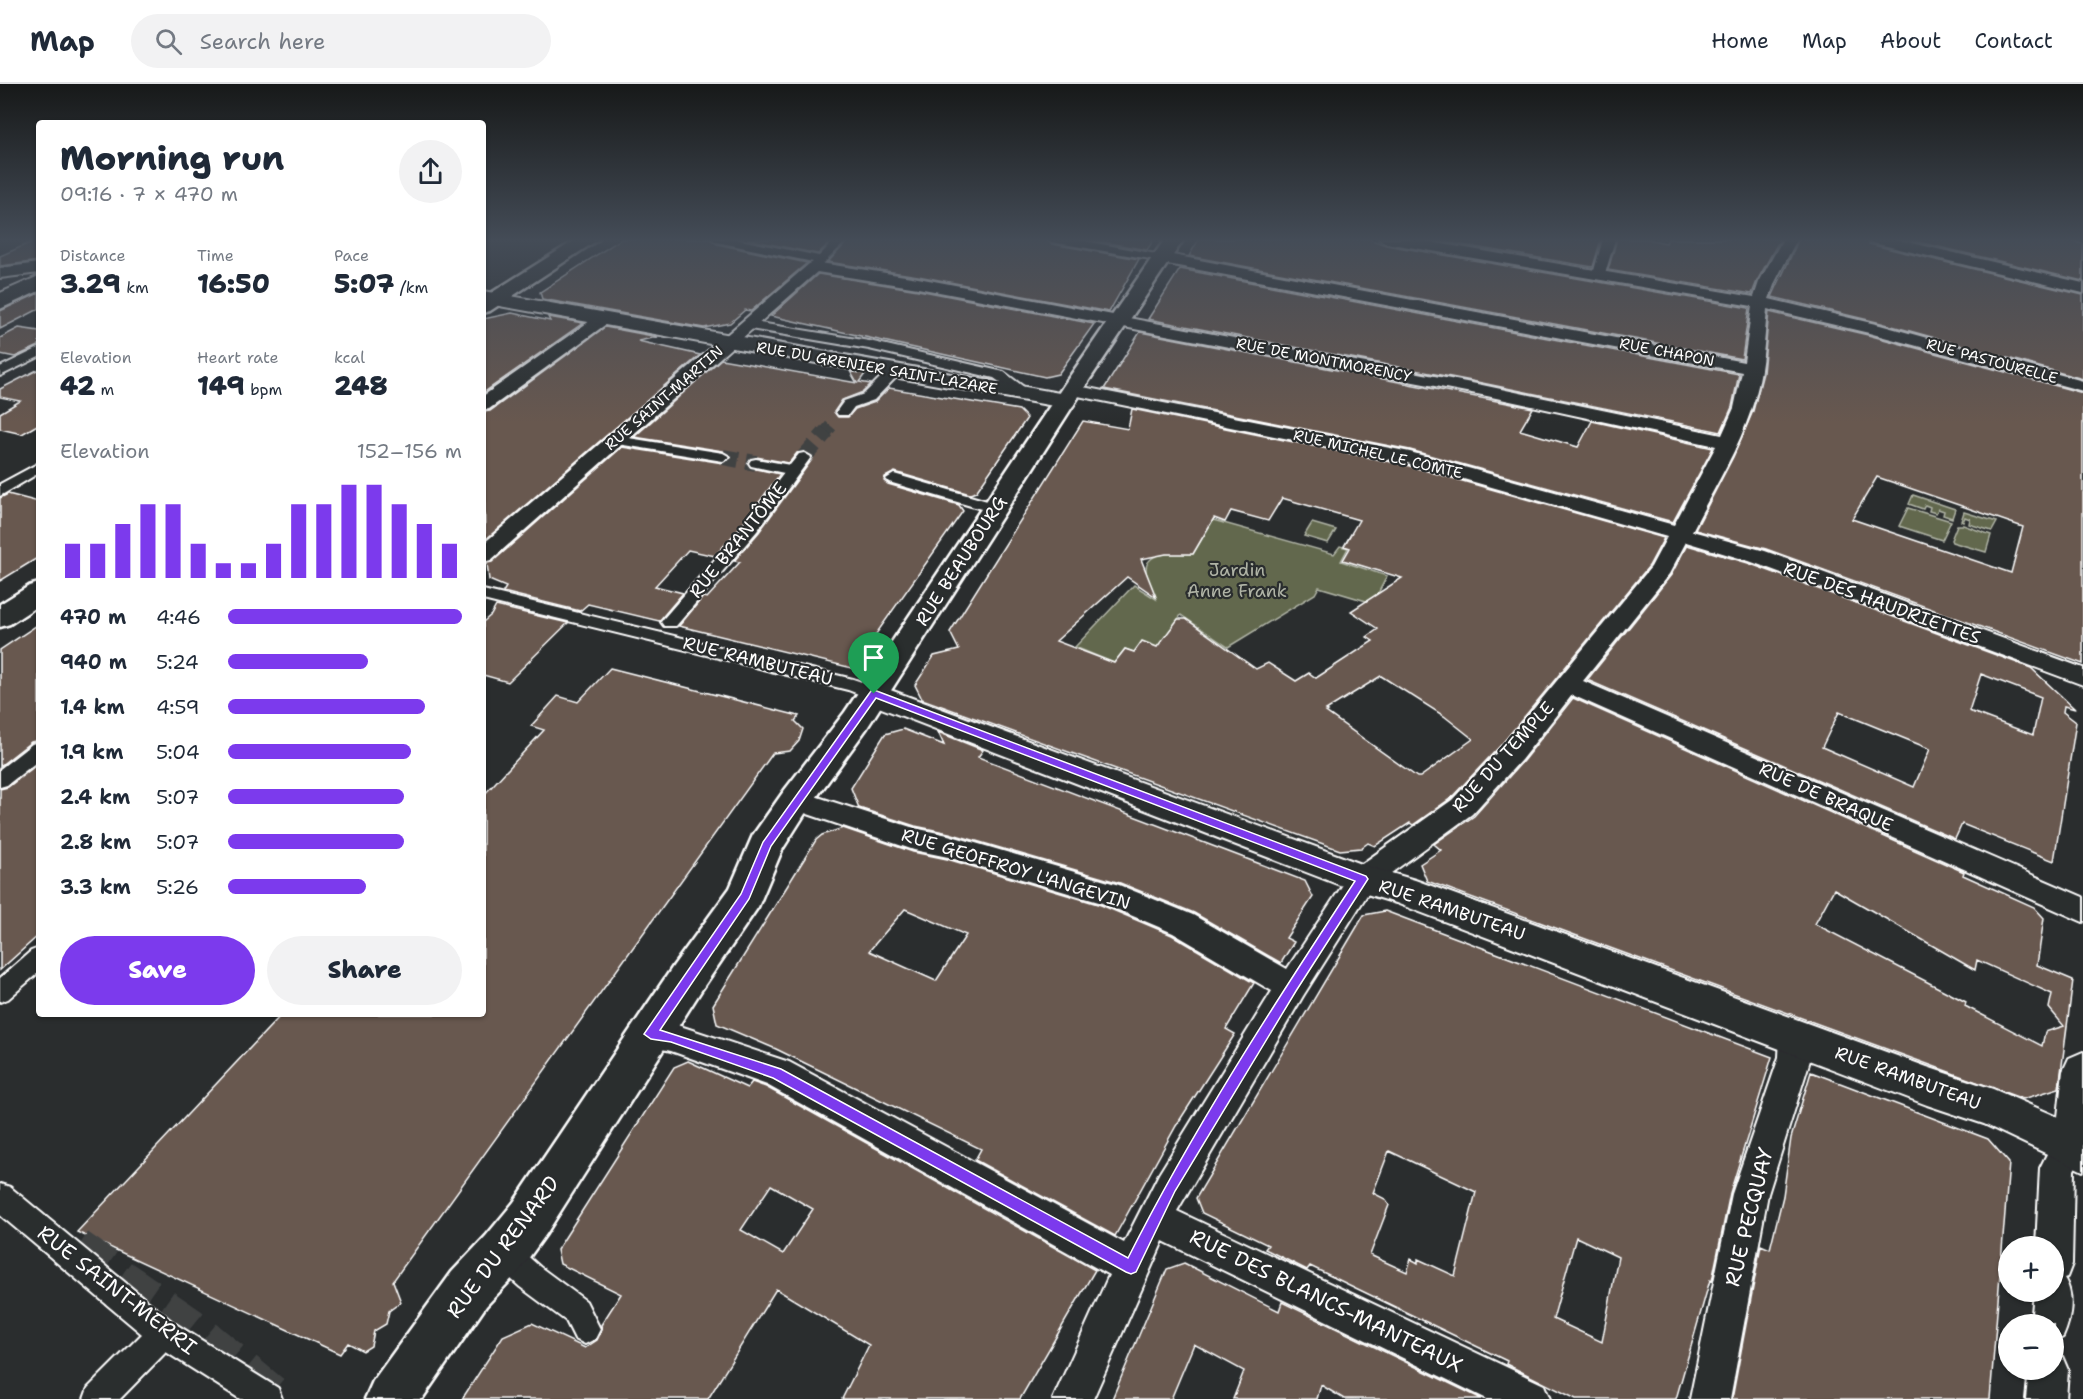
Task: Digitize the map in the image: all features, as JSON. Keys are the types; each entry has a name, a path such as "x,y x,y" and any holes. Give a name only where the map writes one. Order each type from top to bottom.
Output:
{"main road":[{"name":"RUE BEAUBOURG","path":"651,1034 745,896 766,844 874,694 1133,300"},
{"path":"0,617 36,594"},
{"name":"RUE DU RENARD","path":"391,1399 469,1289 530,1218 651,1034"}],"street":[{"name":"RUE SAINT-MARTIN","path":"486,552 775,300"},
{"name":"RUE DE MONTMORENCY","path":"1013,300 1482,390 1726,442"},
{"name":"RUE CHAPON","path":"1387,300 1752,369"},
{"name":"RUE PASTOURELLE","path":"1745,300 1874,329 2083,386"},
{"name":"RUE DU GRENIER SAINT-LAZARE","path":"487,301 603,319 1026,394 1069,395"},
{"name":"RUE DU TEMPLE","path":"1073,1399 1131,1267 1171,1186 1292,987 1362,879 1462,807 1512,753 1661,569 1743,408 1752,369 1760,303"},
{"path":"486,403 603,319"},
{"name":"RUE DU GRENIER SAINT-LAZARE","path":"748,325 869,345 999,375 1026,394"},
{"path":"0,372 36,354"},
{"path":"0,361 36,369"},
{"path":"837,418 849,404 869,398 895,371"},
{"name":"RUE MICHEL LE COMTE","path":"1069,395 1410,458 1680,534"},
{"path":"616,440 723,457"},
{"name":"RUE BRANTÔME","path":"662,632 751,528 804,457"},
{"path":"756,463 794,470"},
{"path":"0,491 36,469"},
{"path":"0,478 36,486"},
{"path":"894,479 995,508"},
{"name":"RUE DES HAUDRIETTES","path":"1680,534 1756,556 2083,676"},
{"name":"RUE RAMBUTEAU","path":"486,596 662,632 853,685 1362,879 1402,890 1993,1108 2076,1147"},
{"name":"RUE DE BRAQUE","path":"1568,684 2083,910"},
{"path":"0,780 36,751"},
{"name":"RUE GEOFFROY L'ANGEVIN","path":"796,800 914,839 948,846 1109,893 1183,924 1292,987"},
{"path":"0,992 36,961"},
{"path":"651,1034 671,1037 777,1073 1131,1267"},
{"name":"RUE PECQUAY","path":"1710,1399 1750,1194 1795,1057 1796,1037"},
{"path":"2055,1236 2057,1168 2076,1147 2083,1071"},
{"name":"RUE SAINT-MERRI","path":"0,1197 164,1333 267,1399"},
{"name":"RUE DES BLANCS-MANTEAUX","path":"1155,1219 1530,1399"},
{"path":"503,1252 530,1277 576,1311 585,1329"},
{"path":"99,1399 164,1333"},
{"path":"2046,1399 2047,1380"}],"green space":[{"path":"1913,495 1955,509 1952,518 1943,515 1944,511 1938,509 1936,513 1929,511 1930,507 1925,505 1923,509 1909,504"},
{"path":"1908,508 1951,521 1942,540 1899,526"},
{"path":"1964,512 1997,522 1992,531 1969,524 1970,519 1965,517 1963,522 1961,521"},
{"name":"Jardin Anne Frank","path":"1213,520 1334,554 1340,546 1348,548 1341,561 1387,576 1373,603 1319,587 1315,594 1228,647 1181,615 1150,658 1125,649 1114,663 1075,647 1134,585 1156,599 1147,577 1147,563 1165,554 1193,554"},
{"path":"1312,523 1336,530 1328,543 1304,536"},
{"path":"1957,525 1991,535 1986,552 1952,542"}],"building":[{"path":"23,300 36,300 36,311 0,329 0,311"},
{"path":"550,300 763,300 751,311 745,310 730,323 704,328"},
{"path":"788,300 972,300 1094,324 1058,374 1045,377 771,316"},
{"path":"1047,300 1116,300 1109,312"},
{"path":"1160,300 1347,300 1739,374 1732,407 1721,432 1482,383 1148,319"},
{"path":"1427,300 1705,300 1749,308 1742,359"},
{"path":"1786,300 2083,300 2083,379 1881,323"},
{"path":"1769,312 1868,335 2083,393 2083,664 1766,549 1695,530 1733,457 1753,411 1763,373","holes":["1877,477 2023,527 2011,573 1852,519"]},
{"path":"512,313 550,321 548,317 583,323 486,391 486,318"},
{"path":"605,327 658,337 638,341 700,355 486,539 486,412 490,411"},
{"path":"19,328 36,331 36,347 15,357 0,354 0,338"},
{"path":"1140,332 1533,408 1520,430 1578,447 1592,421 1713,448 1673,522 1410,450 1104,389"},
{"path":"721,359 857,383 850,371 865,374 859,382 871,384 863,392 842,400 834,412 838,417 848,417 855,409 875,402 889,388 1019,410 1027,418 976,492 970,494 895,472 885,477 884,481 888,484 959,505 963,511 852,668 679,626 703,597 707,598 740,562 734,561 759,532 813,458 805,451 797,453 789,463 756,457 749,459 747,464 751,468 780,474 743,524 715,556 688,550 655,586 683,593 659,621 588,604 580,611 503,592 506,587 489,580 487,563 492,562 622,447 723,463 731,459 731,455 723,451 634,437"},
{"path":"36,371 36,426 22,434 0,429 0,413 20,401 0,397 0,389"},
{"path":"1132,409 1406,465 1664,538 1649,566 1501,745 1451,798 1413,825 1410,823 1375,846 1368,843 1361,848 1340,850 922,699 915,685 934,656 959,650 950,632 1083,421 1128,429","holes":["1282,498 1359,520 1344,546 1350,548 1343,560 1402,578 1351,611 1378,629 1367,637 1373,641 1316,678 1309,673 1296,681 1268,663 1256,669 1186,619 1178,619 1157,647 1142,641 1134,652 1125,649 1114,663 1056,641 1127,577 1156,597 1141,559 1166,554 1193,554 1214,518 1225,522 1231,511 1268,521","1381,676 1444,716 1473,739 1417,777 1326,712"]},
{"path":"8,494 36,501 36,559 0,581 0,498"},
{"path":"1687,545 1748,563 2031,668 2075,709 2064,706 2063,712 2076,722 2054,861 1962,824 1955,839 1587,680 1671,575","holes":["1981,674 2041,697 2033,735 1969,711","1839,712 1930,749 1914,787 1822,747"]},
{"path":"496,606 568,623 508,682 486,676 486,619"},
{"path":"36,626 36,741 31,742 0,766 0,650"},
{"path":"610,668 799,716 795,721 803,729 799,741 790,751 773,753 393,1281 401,1302 389,1311 386,1324 374,1331 371,1346 363,1351 348,1343 340,1354 77,1232 279,1017 486,1017 486,793 544,730 531,726 558,696 578,702"},
{"path":"1573,698 1964,872 1963,875 2034,907 2044,918 2037,965 2073,980 2059,1088 2023,1099 1427,881 1420,864 1441,850 1434,844 1474,816 1523,761","holes":["1834,889 1975,970 1977,960 2052,994 2049,1008 2064,1026 2045,1032 2042,1046 1965,1006 1966,1002 1815,924"]},
{"path":"903,729 944,745 938,732 983,750 978,757 1305,881 1313,897 1286,938 1294,942 1281,963 1194,913 1120,883 949,833 915,826 859,808 851,788 885,734"},
{"path":"36,765 36,938 0,970 0,789 8,787"},
{"path":"843,828 913,852 947,859 1101,905 1172,935 1254,983 1226,1029 1235,1034 1176,1126 1115,1236 975,1160 981,1149 776,1049 717,1024 713,1005 816,840 822,835","holes":["905,909 966,935 936,981 869,951"]},
{"path":"1385,911 1772,1057 1730,1193 1712,1281 1710,1280 1676,1399 1576,1399 1506,1364 1507,1361 1310,1266 1307,1270 1265,1249 1268,1245 1202,1213 1196,1198 1364,915","holes":["1389,1151 1476,1192 1455,1276 1418,1259 1418,1263 1411,1259 1407,1272 1370,1255 1389,1205 1385,1199 1373,1193","1576,1237 1618,1257 1602,1342 1553,1319"]},
{"path":"688,1061 747,1088 752,1082 766,1087 1095,1270 1020,1399 842,1399 869,1345 776,1289 708,1399 462,1399 503,1336 532,1323 585,1348 597,1340 602,1330 601,1325 621,1294 560,1264 557,1250 674,1067","holes":["771,1185 813,1209 783,1254 741,1230"]},
{"path":"1811,1072 1988,1139 2009,1163 2003,1236 1998,1236 1998,1300 1990,1399 1732,1399 1761,1245 1770,1249 1783,1196 1791,1138"},
{"path":"1184,1263 1279,1311 1282,1302 1482,1399 1344,1399 1321,1385 1317,1399 1233,1399 1244,1371 1194,1344 1171,1399 1112,1399 1167,1269"}],"tunnel":[{"path":"826,432 831,426"},
{"path":"804,457 827,431"},
{"path":"723,457 756,463"},
{"path":"78,1247 191,1325 280,1399"}],"route":[{"path":"874,694 1362,879 1292,987 1171,1186 1131,1267 777,1073 671,1037 651,1034 745,896 766,844 874,694"}]}
